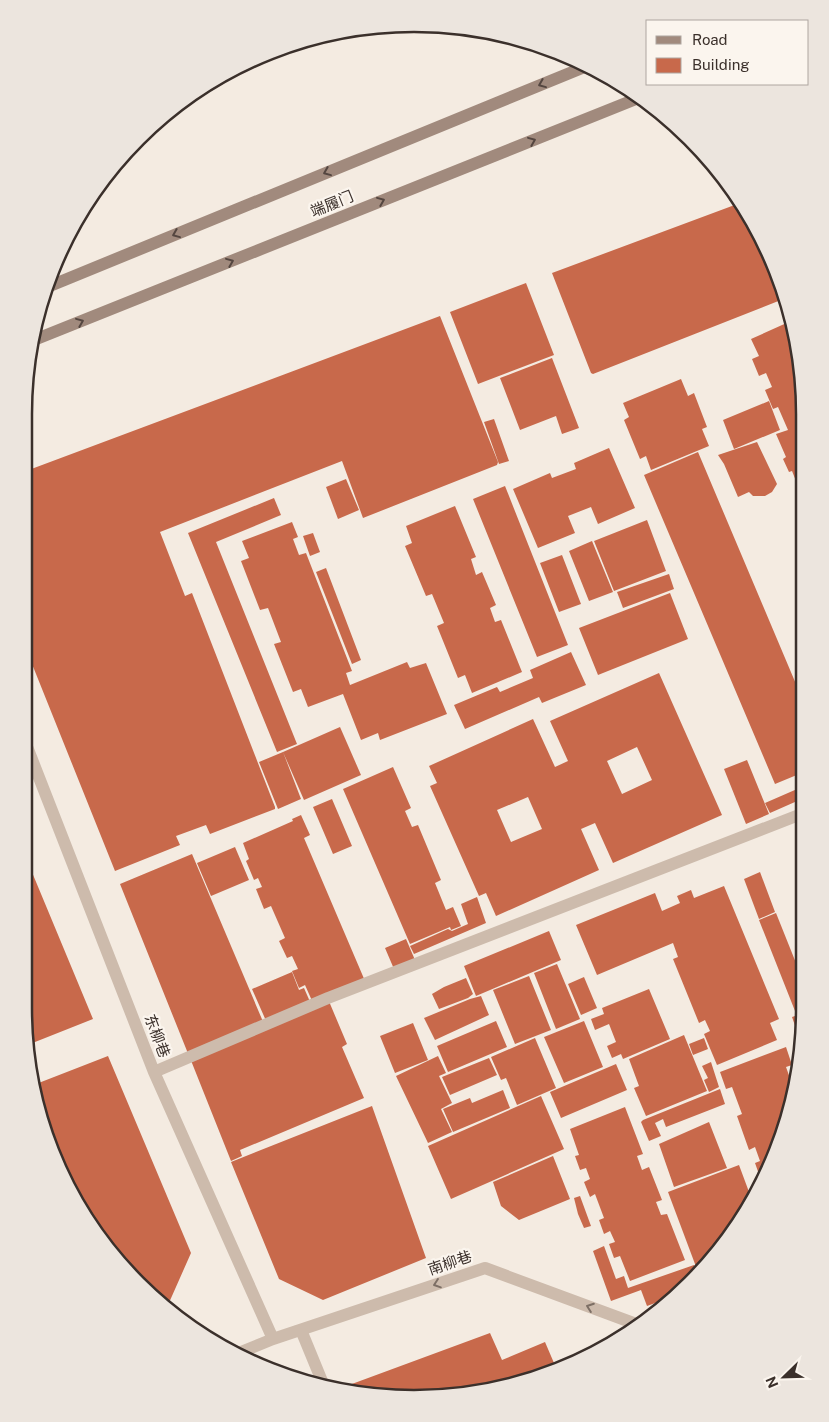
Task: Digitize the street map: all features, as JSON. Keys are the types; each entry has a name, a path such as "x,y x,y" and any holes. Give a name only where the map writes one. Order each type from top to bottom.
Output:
{"main road":[{"name":"端履门","path":"56,283 578,70"},
{"name":"端履门","path":"41,337 632,101"}],"street":[{"name":"东柳巷","path":"32,759 154,1072 273,1339"},
{"path":"154,1072 328,998 796,816"},
{"name":"南柳巷","path":"246,1350 273,1339 485,1268 631,1322"},
{"path":"301,1330 320,1377"}],"building":[{"path":"734,205 757,246 779,301 593,374 552,273"},
{"path":"526,283 554,355 478,384 450,312"},
{"path":"440,316 498,462 497,465 363,518 342,461 160,532 185,596 192,593 275,809 210,834 206,825 176,836 180,845 115,871 32,664 32,469"},
{"path":"785,324 796,390 796,481 792,471 789,472 783,459 786,457 776,434 788,430 778,407 773,409 765,390 772,387 766,373 759,376 752,359 759,356 751,339"},
{"path":"552,358 579,428 562,434 556,416 520,430 500,378"},
{"path":"681,379 688,396 694,393 707,427 702,429 709,446 651,470 646,456 640,459 624,420 629,417 623,403"},
{"path":"769,401 780,430 734,449 723,420"},
{"path":"494,419 509,461 499,464 484,422"},
{"path":"757,442 777,484 772,492 765,496 753,496 749,492 738,497 724,464 718,455"},
{"path":"609,448 635,508 598,524 591,507 568,516 575,533 538,548 513,489 550,473 552,478 576,469 574,463"},
{"path":"698,452 796,684 796,775 775,784 644,475"},
{"path":"346,479 359,510 338,519 326,487"},
{"path":"505,486 568,645 537,657 473,499"},
{"path":"274,498 281,515 216,542 297,744 277,752 188,533"},
{"path":"455,506 476,557 471,559 476,575 482,572 496,605 490,608 495,622 501,620 522,672 472,693 465,675 458,678 437,626 444,623 432,594 426,596 405,546 412,543 406,526"},
{"path":"647,520 666,571 614,591 594,541"},
{"path":"292,522 298,537 293,539 299,555 306,553 352,671 346,673 350,685 407,662 410,668 426,663 447,714 380,740 378,733 361,740 343,694 308,707 301,689 293,692 274,644 281,642 268,608 260,610 241,561 249,558 242,541"},
{"path":"313,533 320,552 310,556 303,536"},
{"path":"592,541 613,592 589,601 569,551"},
{"path":"562,555 581,604 559,612 540,563"},
{"path":"326,568 361,660 352,664 316,572"},
{"path":"669,574 674,589 623,608 617,592"},
{"path":"670,593 688,639 598,675 579,628"},
{"path":"571,652 586,685 542,703 539,697 465,729 454,705 497,687 500,692 533,678 530,670"},
{"path":"659,673 722,815 613,863 595,823 581,829 599,870 496,916 486,893 479,896 430,786 437,783 429,766 533,719 555,767 568,761 550,721","holes":["637,747 652,780 622,794 607,761","528,797 542,829 511,842 497,810"]},
{"path":"340,727 361,775 304,800 283,752"},
{"path":"283,752 301,799 278,809 259,762"},
{"path":"747,760 769,814 746,824 724,769"},
{"path":"393,767 411,808 405,811 412,827 418,825 441,880 435,883 446,910 453,907 461,926 451,930 450,927 410,944 343,789"},
{"path":"796,789 796,802 770,813 765,803"},
{"path":"332,799 352,846 333,854 313,807"},
{"path":"301,815 310,835 304,838 365,981 313,1003 305,985 299,988 292,971 298,969 292,956 287,958 279,941 285,938 271,906 264,909 256,889 262,887 258,878 254,880 246,861 249,859 243,843 293,821 292,819"},
{"path":"235,847 249,880 211,896 197,863"},
{"path":"192,854 264,1024 189,1056 120,884"},
{"path":"32,872 93,1019 34,1042 32,1007"},
{"path":"760,872 775,912 759,919 744,879"},
{"path":"724,886 779,1019 770,1023 777,1040 717,1065 704,1034 710,1031 705,1020 699,1023 673,959 678,957 673,943 597,975 576,925 655,893 662,911 680,903 677,896 691,890 694,898"},
{"path":"477,897 486,923 414,954 410,946 448,929 452,931 468,924 461,904"},
{"path":"776,913 796,963 795,1011 759,920"},
{"path":"549,931 561,960 476,996 464,966"},
{"path":"406,939 415,960 394,969 385,948"},
{"path":"557,964 580,1019 556,1029 534,973"},
{"path":"292,972 299,990 304,988 311,1004 267,1023 252,989"},
{"path":"529,976 551,1030 515,1044 493,990"},
{"path":"584,977 597,1008 581,1015 568,984"},
{"path":"466,978 473,994 468,998 439,1009 432,994"},
{"path":"649,989 670,1039 623,1059 621,1054 612,1058 607,1046 616,1042 609,1024 595,1030 591,1019 604,1014 602,1008"},
{"path":"481,996 489,1015 435,1040 424,1018"},
{"path":"328,999 347,1044 342,1047 364,1098 240,1150 242,1156 231,1161 190,1058"},
{"path":"796,1016 796,1029 792,1017"},
{"path":"496,1021 507,1047 448,1072 437,1046"},
{"path":"584,1021 603,1067 564,1083 544,1037"},
{"path":"413,1023 428,1060 395,1073 380,1036"},
{"path":"684,1035 707,1091 646,1116 634,1088 639,1086 629,1059"},
{"path":"535,1038 556,1088 517,1105 506,1078 501,1080 491,1057"},
{"path":"704,1038 708,1049 693,1055 689,1044"},
{"path":"786,1047 792,1064 786,1067 790,1077 789,1082 776,1130 758,1173 755,1163 760,1161 755,1147 749,1150 737,1116 742,1114 732,1087 726,1089 720,1072"},
{"path":"108,1056 191,1253 170,1301 144,1278 111,1240 97,1220 62,1154 53,1130 40,1082"},
{"path":"438,1056 446,1073 439,1076 452,1103 441,1109 452,1132 428,1143 396,1076"},
{"path":"489,1058 497,1075 450,1095 442,1077"},
{"path":"711,1062 719,1087 709,1092 704,1080 708,1078 702,1066"},
{"path":"616,1064 627,1090 561,1118 550,1092"},
{"path":"720,1089 725,1104 666,1127 663,1119 655,1123 661,1136 649,1141 641,1122 643,1120"},
{"path":"503,1090 510,1108 453,1132 443,1109 470,1098 472,1103"},
{"path":"541,1096 564,1149 451,1199 428,1146"},
{"path":"372,1106 426,1258 323,1300 279,1279 231,1162"},
{"path":"625,1107 643,1154 637,1156 642,1170 649,1167 662,1200 656,1202 661,1215 667,1214 685,1260 630,1281 620,1256 614,1258 609,1244 615,1242 610,1231 604,1234 599,1220 604,1218 595,1194 590,1197 584,1182 590,1179 586,1168 580,1170 575,1156 579,1155 570,1129"},
{"path":"709,1122 727,1168 674,1187 659,1144"},
{"path":"553,1156 570,1199 519,1220 501,1206 493,1182"},
{"path":"739,1165 749,1191 718,1240 696,1266 668,1192"},
{"path":"580,1196 591,1226 584,1228 574,1198"},
{"path":"604,1246 616,1279 624,1276 628,1288 694,1265 695,1267 658,1302 647,1306 641,1290 611,1301 593,1251"},
{"path":"490,1333 502,1360 545,1342 554,1363 489,1382 439,1389 390,1389 352,1384"}]}
